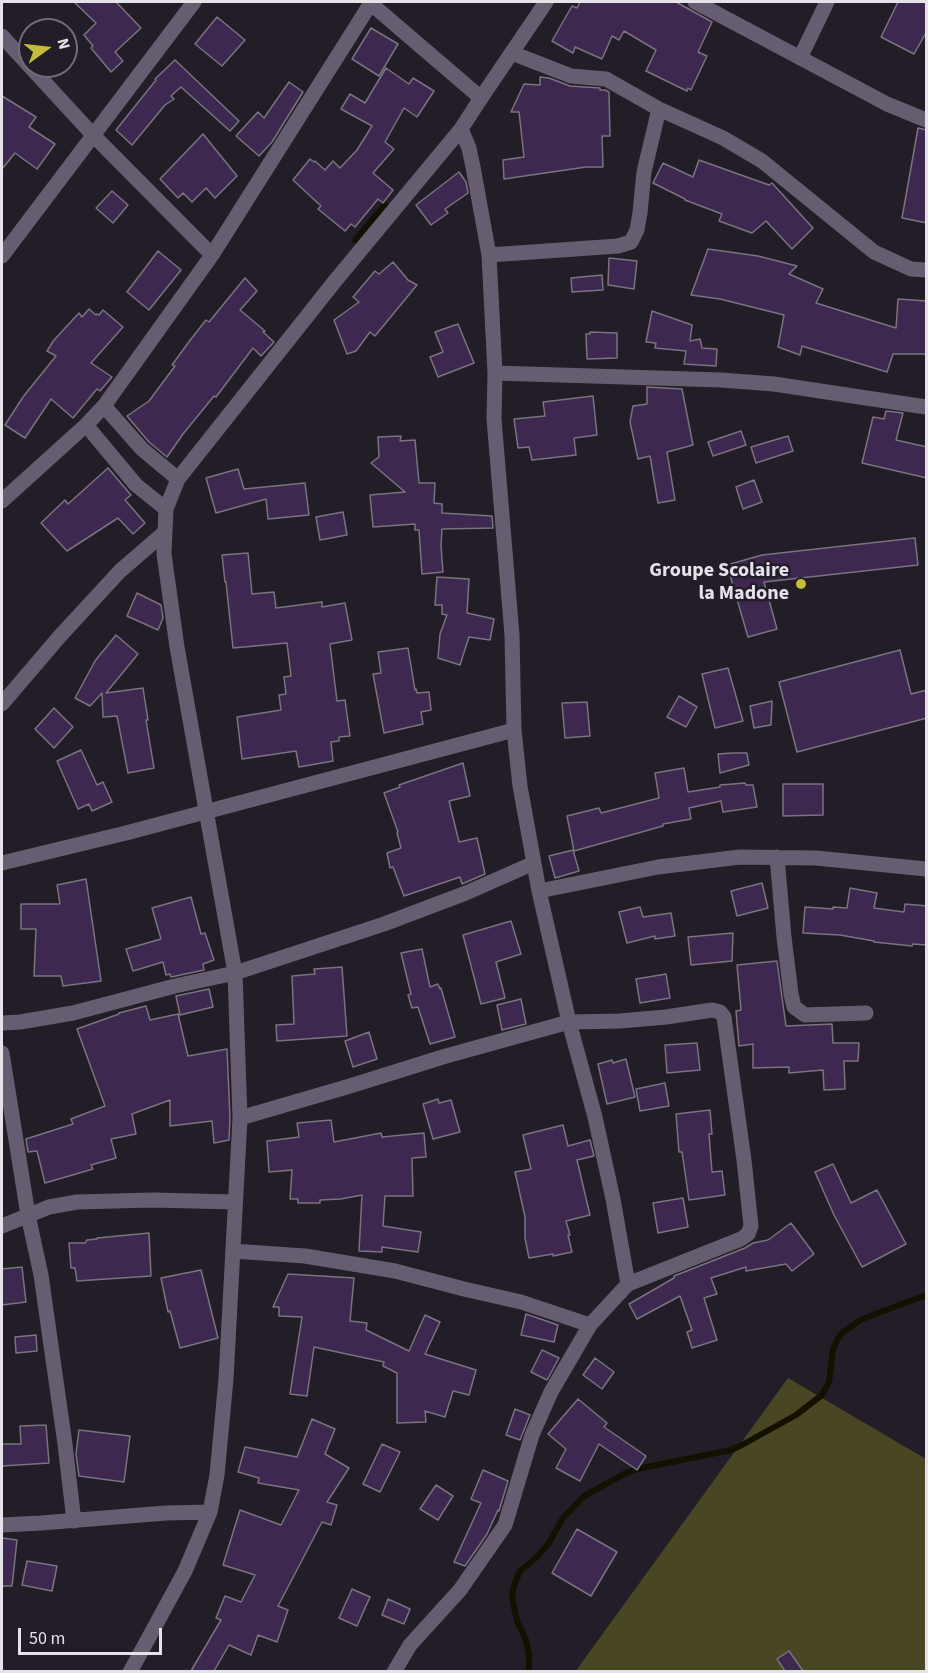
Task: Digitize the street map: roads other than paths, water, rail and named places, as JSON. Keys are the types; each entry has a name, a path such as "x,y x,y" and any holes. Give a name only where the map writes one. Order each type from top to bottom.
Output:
{"street":[{"path":"2,256 194,2"},
{"path":"2,501 104,406 212,255 370,2 481,98"},
{"path":"130,1671 185,1571 210,1512 217,1475 226,1379 240,1118 235,973 177,647 164,554 166,509 178,479 335,281 461,129 546,2"},
{"path":"695,2 887,104 927,120"},
{"path":"800,58 827,2"},
{"path":"2,36 93,135 212,255"},
{"path":"513,53 571,76 606,79 659,109 723,138 762,161 874,252 911,269 927,270"},
{"path":"489,255 618,246 631,242 637,230 644,172 659,109"},
{"path":"461,129 469,148 489,255 495,373 494,419 512,635 514,730 520,786 539,891 569,1022 595,1117 613,1198 628,1284"},
{"path":"495,373 764,383 927,407"},
{"path":"104,406 142,449 178,479"},
{"path":"86,425 136,485 166,509"},
{"path":"2,704 120,571 164,533"},
{"path":"2,863 126,833 514,730"},
{"path":"539,891 658,867 740,857 816,858 927,869"},
{"path":"777,857 784,937 794,1007 806,1015 867,1013"},
{"path":"2,1023 73,1013 235,973 384,924 466,893 534,863"},
{"path":"240,1118 446,1056 569,1022 620,1021 712,1010 720,1012 724,1017 744,1160 751,1226 748,1234 741,1239 628,1284 590,1325 551,1392 532,1435 505,1525 460,1590 410,1645 394,1671"},
{"path":"2,1053 28,1215 41,1275 74,1521"},
{"path":"2,1226 49,1207 77,1202 153,1200 235,1202"},
{"path":"233,1251 305,1256 396,1271 521,1302 590,1325"},
{"path":"2,1525 210,1512"}],"waterway":[{"path":"355,240 385,205"},
{"path":"529,1672 526,1640 517,1621 514,1607 512,1594 515,1583 520,1571 549,1543 563,1518 584,1496 637,1469 731,1450 796,1415 822,1395 829,1382 833,1350 842,1333 862,1319 926,1295"}],"place":[{"name":"Groupe Scolaire la Madone","path":"801,584"}]}
